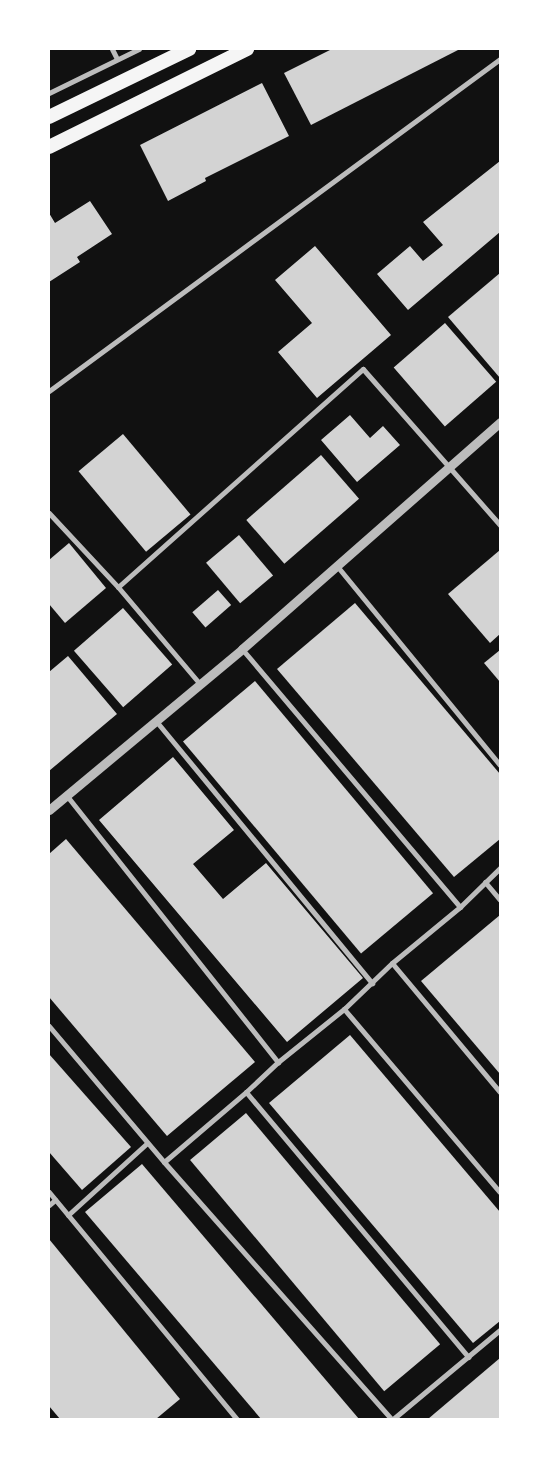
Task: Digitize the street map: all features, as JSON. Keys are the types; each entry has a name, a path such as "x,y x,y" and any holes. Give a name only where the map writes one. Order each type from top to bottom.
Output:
{"highway":[{"path":"49,117 189,49"},
{"path":"49,147 247,49"}],"street":[{"path":"112,49 117,59"},
{"path":"49,93 139,49"},
{"path":"49,391 500,60"},
{"path":"118,587 363,369 500,525"},
{"path":"49,810 242,649 500,422"},
{"path":"49,513 118,587 200,684"},
{"path":"337,566 500,765"},
{"path":"242,649 460,906"},
{"path":"156,720 372,983"},
{"path":"67,796 278,1062"},
{"path":"164,1162 278,1062 344,1009 392,963 460,906 500,868"},
{"path":"485,882 500,900"},
{"path":"392,963 500,1092"},
{"path":"344,1009 500,1192"},
{"path":"49,1026 147,1143 392,1419 500,1331"},
{"path":"246,1092 468,1357"},
{"path":"68,1215 147,1143"},
{"path":"49,1192 237,1419"},
{"path":"49,1205 55,1200"}],"building":[{"path":"332,49 460,49 311,125 284,73"},
{"path":"262,83 289,136 205,178 206,181 168,201 140,145"},
{"path":"500,161 500,232 408,310 377,274 410,246 423,261 443,245 423,222"},
{"path":"90,201 112,234 77,257 80,262 49,282 49,213 55,223"},
{"path":"315,246 391,335 317,398 278,352 312,323 275,280"},
{"path":"500,273 500,378 448,317"},
{"path":"445,323 496,382 445,426 394,368"},
{"path":"350,415 370,438 383,426 400,445 357,482 321,440"},
{"path":"123,434 190,514 146,552 79,471"},
{"path":"321,455 359,499 284,564 246,520"},
{"path":"239,535 273,576 240,603 206,563"},
{"path":"69,543 106,588 65,623 49,604 49,560"},
{"path":"500,550 500,634 490,643 448,594"},
{"path":"218,590 231,605 205,627 192,612"},
{"path":"355,603 500,774 500,839 454,877 277,669"},
{"path":"123,608 172,665 123,707 74,651"},
{"path":"500,650 500,682 484,663"},
{"path":"68,656 117,714 49,771 49,672"},
{"path":"255,681 433,893 361,954 183,741"},
{"path":"173,757 234,830 193,864 223,899 266,863 363,978 287,1042 99,820"},
{"path":"66,839 255,1062 167,1136 49,997 49,854"},
{"path":"500,915 500,1074 421,981"},
{"path":"350,1035 500,1212 500,1321 473,1343 269,1103"},
{"path":"49,1054 131,1147 82,1190 49,1152"},
{"path":"246,1113 440,1344 384,1391 190,1160"},
{"path":"142,1164 359,1419 261,1419 85,1212"},
{"path":"49,1239 180,1399 156,1419 60,1419 49,1406"},
{"path":"500,1358 500,1419 428,1419"}]}
